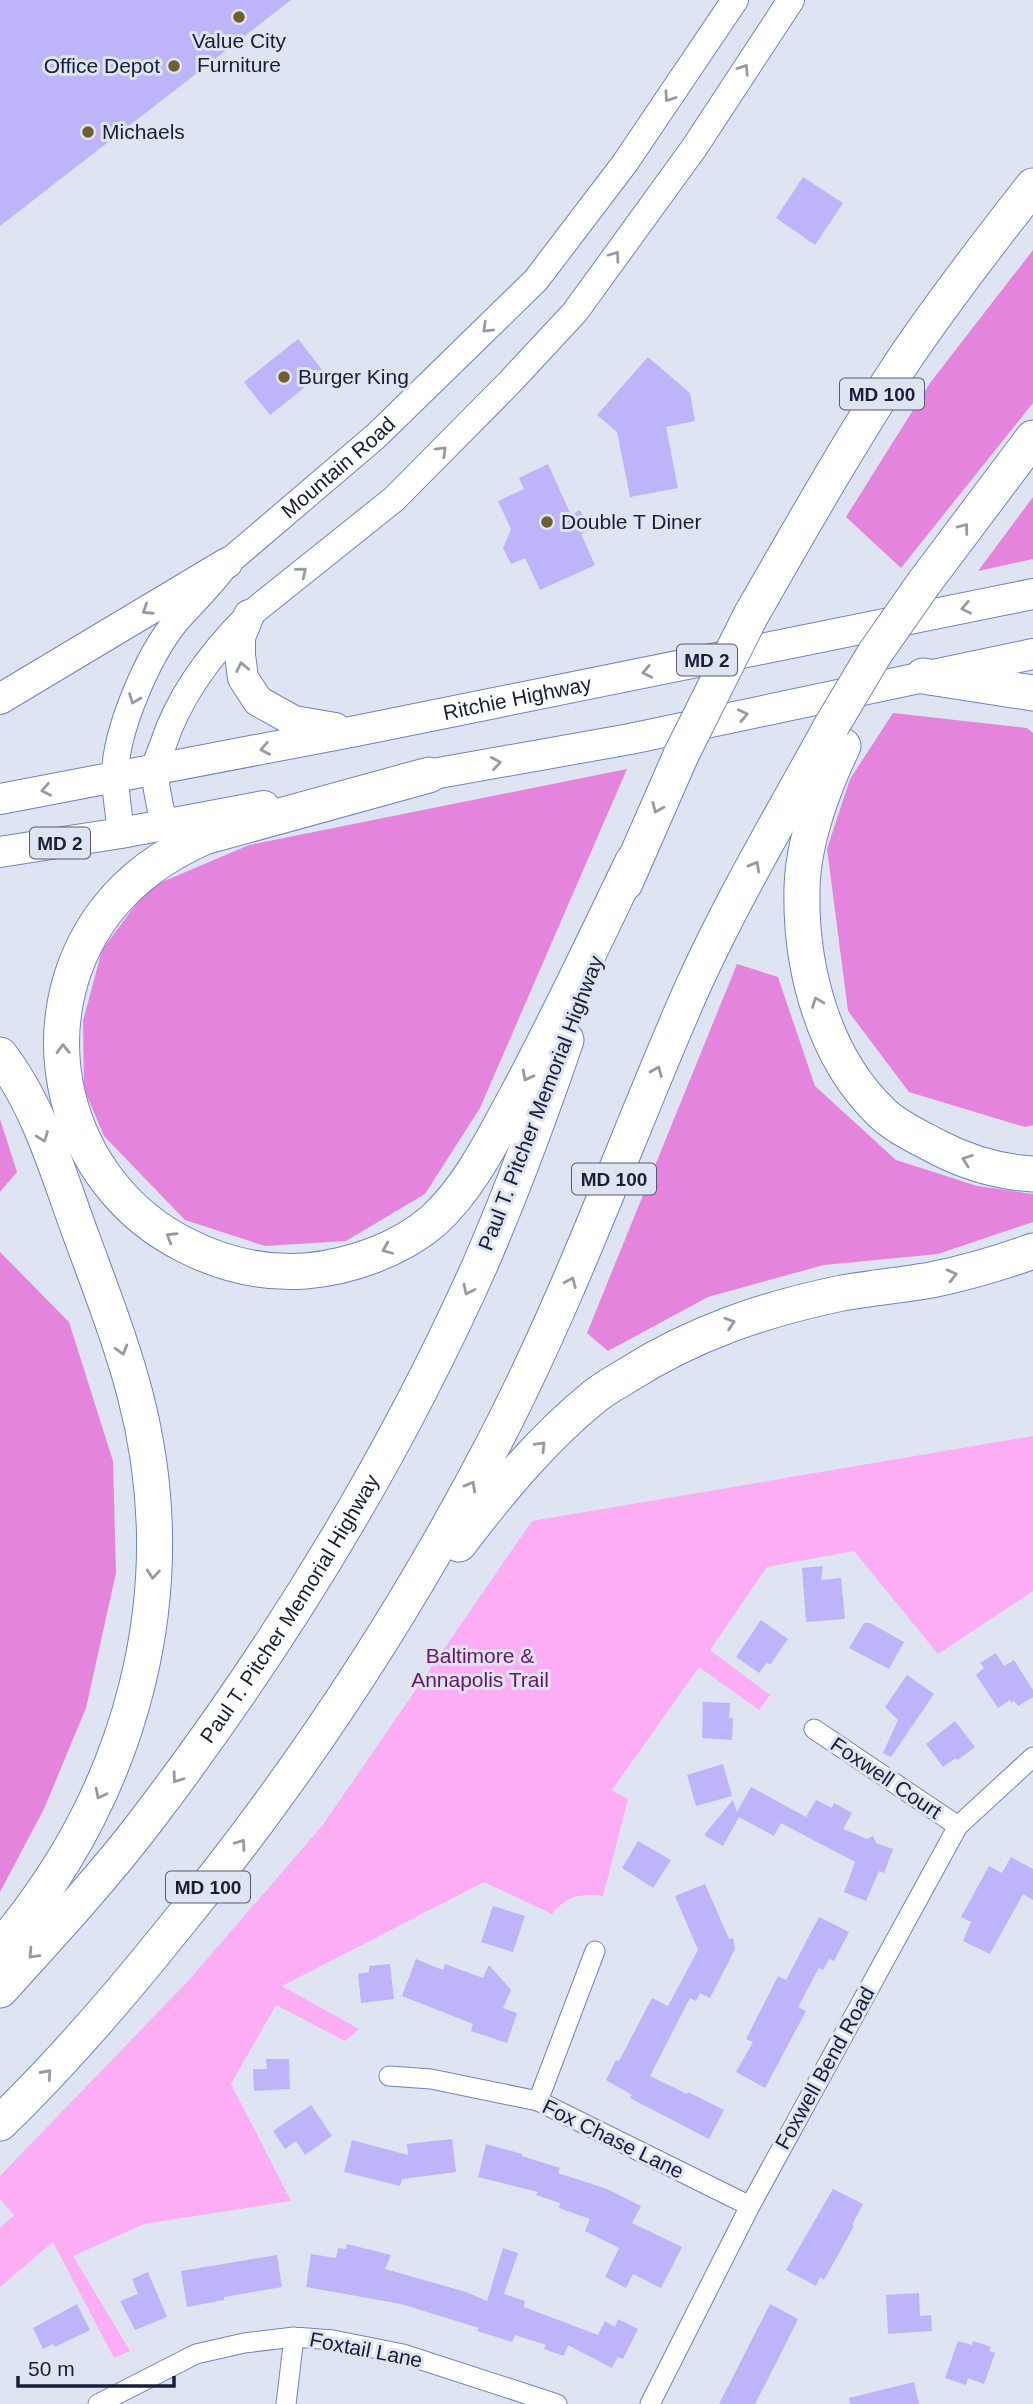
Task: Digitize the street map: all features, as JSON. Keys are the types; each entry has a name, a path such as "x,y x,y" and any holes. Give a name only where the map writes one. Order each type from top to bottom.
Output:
{"highway":[{"name":"Paul T. Pitcher Memorial Highway","path":"0,1990 55,1930 146,1822 247,1680 341,1533 414,1400 480,1265 530,1144 589,975 633,861 681,755 751,615 842,456 906,356 1033,186"},
{"path":"751,615 852,462 1000,258 1033,218"},
{"name":"MD 100","path":"0,2123 129,1983 220,1872 326,1728 423,1574 497,1438 562,1301 684,1005 734,902 844,722 875,653 1033,438"},
{"path":"923,676 1033,693"},
{"path":"844,722 810,834 802,887 805,941 812,987 832,1040 853,1077 883,1114 957,1157 993,1170 1033,1174"},
{"path":"429,775 204,837 168,853 127,887 105,912 86,943 68,988 62,1027 63,1070 69,1107 87,1150 108,1184 135,1212 170,1238 211,1258 253,1270 289,1272 327,1269 362,1259 400,1243 431,1222 458,1194 486,1153 545,1043 633,861"},
{"path":"0,1055 12,1070 36,1118 115,1325 135,1396 150,1479 155,1562 147,1645 127,1722 104,1787 70,1851 28,1915 0,1948"},
{"path":"388,1630 433,1578 507,1481 542,1445 597,1395 654,1358 720,1327 784,1306 844,1293 933,1280 1001,1263 1033,1251"}],"main road":[{"name":"Mountain Road","path":"121,833 115,777 126,722 150,662 176,622 227,563 376,436 536,280 625,163 735,0"},
{"path":"164,825 155,769 168,729 190,687 229,634 394,499 575,312 694,148 791,0"},
{"path":"0,699 227,563"},
{"name":"Ritchie Highway","path":"0,799 356,731 1033,594"},
{"path":"249,615 240,637 240,655 243,678 258,701 294,721 356,731"},
{"name":"MD 2","path":"0,852 121,833 630,739 1033,654"}],"street":[{"name":"Foxwell Court","path":"814,1729 958,1826"},
{"name":"Foxwell Bend Road","path":"650,2404 750,2206 958,1826 1033,1756"},
{"path":"538,2101 596,1951"},
{"name":"Fox Chase Lane","path":"389,2076 431,2078 538,2101 750,2206"},
{"path":"286,2404 293,2337"},
{"name":"Foxtail Lane","path":"98,2404 196,2354 244,2343 293,2337 332,2340 403,2354 557,2404"}],"green space":[{"name":"Baltimore & Annapolis Trail","path":"1033,1436 1033,1591 938,1654 854,1551 767,1567 710,1650 770,1695 759,1710 699,1667 612,1790 628,1799 603,1896 574,1897 552,1914 484,1882 282,1986 359,2029 345,2041 276,2005 231,2084 291,2201 144,2224 73,2256 130,2351 114,2358 53,2242 0,2287 0,2228 14,2215 0,2199 0,2176 188,1981 322,1826 532,1521"}],"shaded area":[{"path":"1033,250 1033,403 901,568 846,517 930,383"},
{"path":"1033,497 1033,559 978,571"},
{"path":"893,713 1027,728 1033,733 1033,1125 1025,1127 909,1092 848,1011 827,849 850,779"},
{"path":"627,769 480,1108 425,1194 346,1241 265,1246 185,1220 104,1136 84,1089 83,1021 102,950 148,888 249,845"},
{"path":"737,964 778,977 815,1086 896,1160 977,1186 1033,1194 1033,1222 938,1254 824,1265 708,1297 608,1351 587,1333"},
{"path":"0,1119 17,1172 0,1192"},
{"path":"0,1252 69,1322 113,1461 116,1573 86,1708 44,1809 0,1892"}],"building":[{"path":"0,0 291,0 0,226"},
{"path":"803,177 843,203 815,245 776,218"},
{"name":"Burger King","path":"298,339 324,372 270,415 244,382"},
{"path":"648,357 690,393 695,421 666,427 678,488 630,497 617,432 597,415"},
{"name":"Double T Diner","path":"548,464 571,515 580,510 589,530 581,534 595,565 540,590 525,558 511,564 503,548 511,529 498,501 524,489 519,478"},
{"path":"823,1566 821,1580 841,1578 845,1619 806,1622 802,1568"},
{"path":"761,1620 788,1639 770,1665 767,1662 759,1673 736,1657"},
{"path":"864,1623 870,1623 904,1642 889,1669 849,1648"},
{"path":"996,1653 1004,1666 1014,1660 1033,1690 1033,1697 1018,1706 1010,1700 998,1708 976,1675 984,1668 980,1663"},
{"path":"907,1675 934,1694 891,1757 883,1753 898,1720 885,1707"},
{"path":"703,1702 730,1703 729,1718 733,1718 732,1740 702,1738"},
{"path":"955,1721 975,1747 943,1767 926,1744"},
{"path":"723,1764 732,1796 696,1806 687,1775"},
{"path":"751,1787 806,1817 816,1800 832,1808 834,1803 852,1813 843,1829 867,1839 873,1836 876,1843 893,1849 884,1873 879,1871 866,1901 844,1892 855,1862 781,1823 774,1836 739,1817 723,1846 704,1835 733,1800 737,1812"},
{"path":"638,1841 671,1860 653,1888 622,1868"},
{"path":"1011,1857 1033,1869 1033,1900 1023,1894 990,1954 963,1941 971,1922 961,1917 989,1866 1002,1873"},
{"path":"705,1884 729,1939 733,1938 735,1949 710,1998 700,1993 696,2001 690,1998 650,2076 724,2110 709,2139 630,2098 632,2095 606,2080 652,1998 668,2006 698,1950 675,1896"},
{"path":"493,1906 525,1916 513,1952 481,1942"},
{"path":"819,1917 849,1932 834,1961 829,1959 823,1970 819,1968 798,2007 806,2011 765,2088 736,2072 753,2042 746,2039 778,1976 786,1980"},
{"path":"416,1959 443,1970 445,1964 483,1978 489,1965 511,1990 503,2008 517,2013 507,2043 471,2031 473,2024 402,1996"},
{"path":"390,1964 394,1999 361,2003 358,1974 369,1972 369,1966"},
{"path":"266,2059 289,2059 290,2089 254,2091 253,2069 267,2069"},
{"path":"311,2105 332,2136 305,2155 296,2141 285,2149 273,2131"},
{"path":"452,2139 456,2172 402,2179 400,2186 344,2172 352,2140 408,2155 407,2144"},
{"path":"486,2144 560,2168 558,2173 607,2189 641,2206 632,2223 682,2247 661,2288 633,2274 626,2288 605,2277 619,2248 585,2231 590,2219 559,2208 560,2203 536,2195 538,2192 478,2177"},
{"path":"833,2189 863,2204 824,2280 820,2277 816,2286 786,2270"},
{"path":"347,2244 391,2255 385,2269 466,2292 487,2301 503,2248 518,2253 504,2294 525,2301 524,2307 598,2335 605,2321 615,2327 618,2319 638,2329 623,2359 618,2357 612,2368 568,2345 564,2356 544,2349 546,2345 515,2335 512,2342 477,2331 479,2328 401,2304 306,2287 311,2254 336,2258 338,2248 346,2249"},
{"path":"277,2255 282,2287 224,2297 224,2300 187,2307 181,2271"},
{"path":"148,2272 167,2317 135,2330 120,2301 138,2294 132,2279"},
{"path":"919,2293 920,2316 931,2315 932,2331 888,2334 886,2295"},
{"path":"77,2304 90,2330 55,2347 53,2344 43,2349 33,2328"},
{"path":"770,2304 798,2319 755,2404 719,2404"},
{"path":"958,2341 972,2345 973,2341 991,2347 989,2351 995,2353 984,2384 968,2378 966,2385 945,2378"},
{"path":"914,2382 919,2404 850,2404 849,2398"}],"place":[{"name":"Value City Furniture","path":"239,17"},
{"name":"Office Depot","path":"174,66"},
{"name":"Michaels","path":"88,132"},
{"name":"Burger King","path":"284,377"},
{"name":"Double T Diner","path":"547,522"}]}
